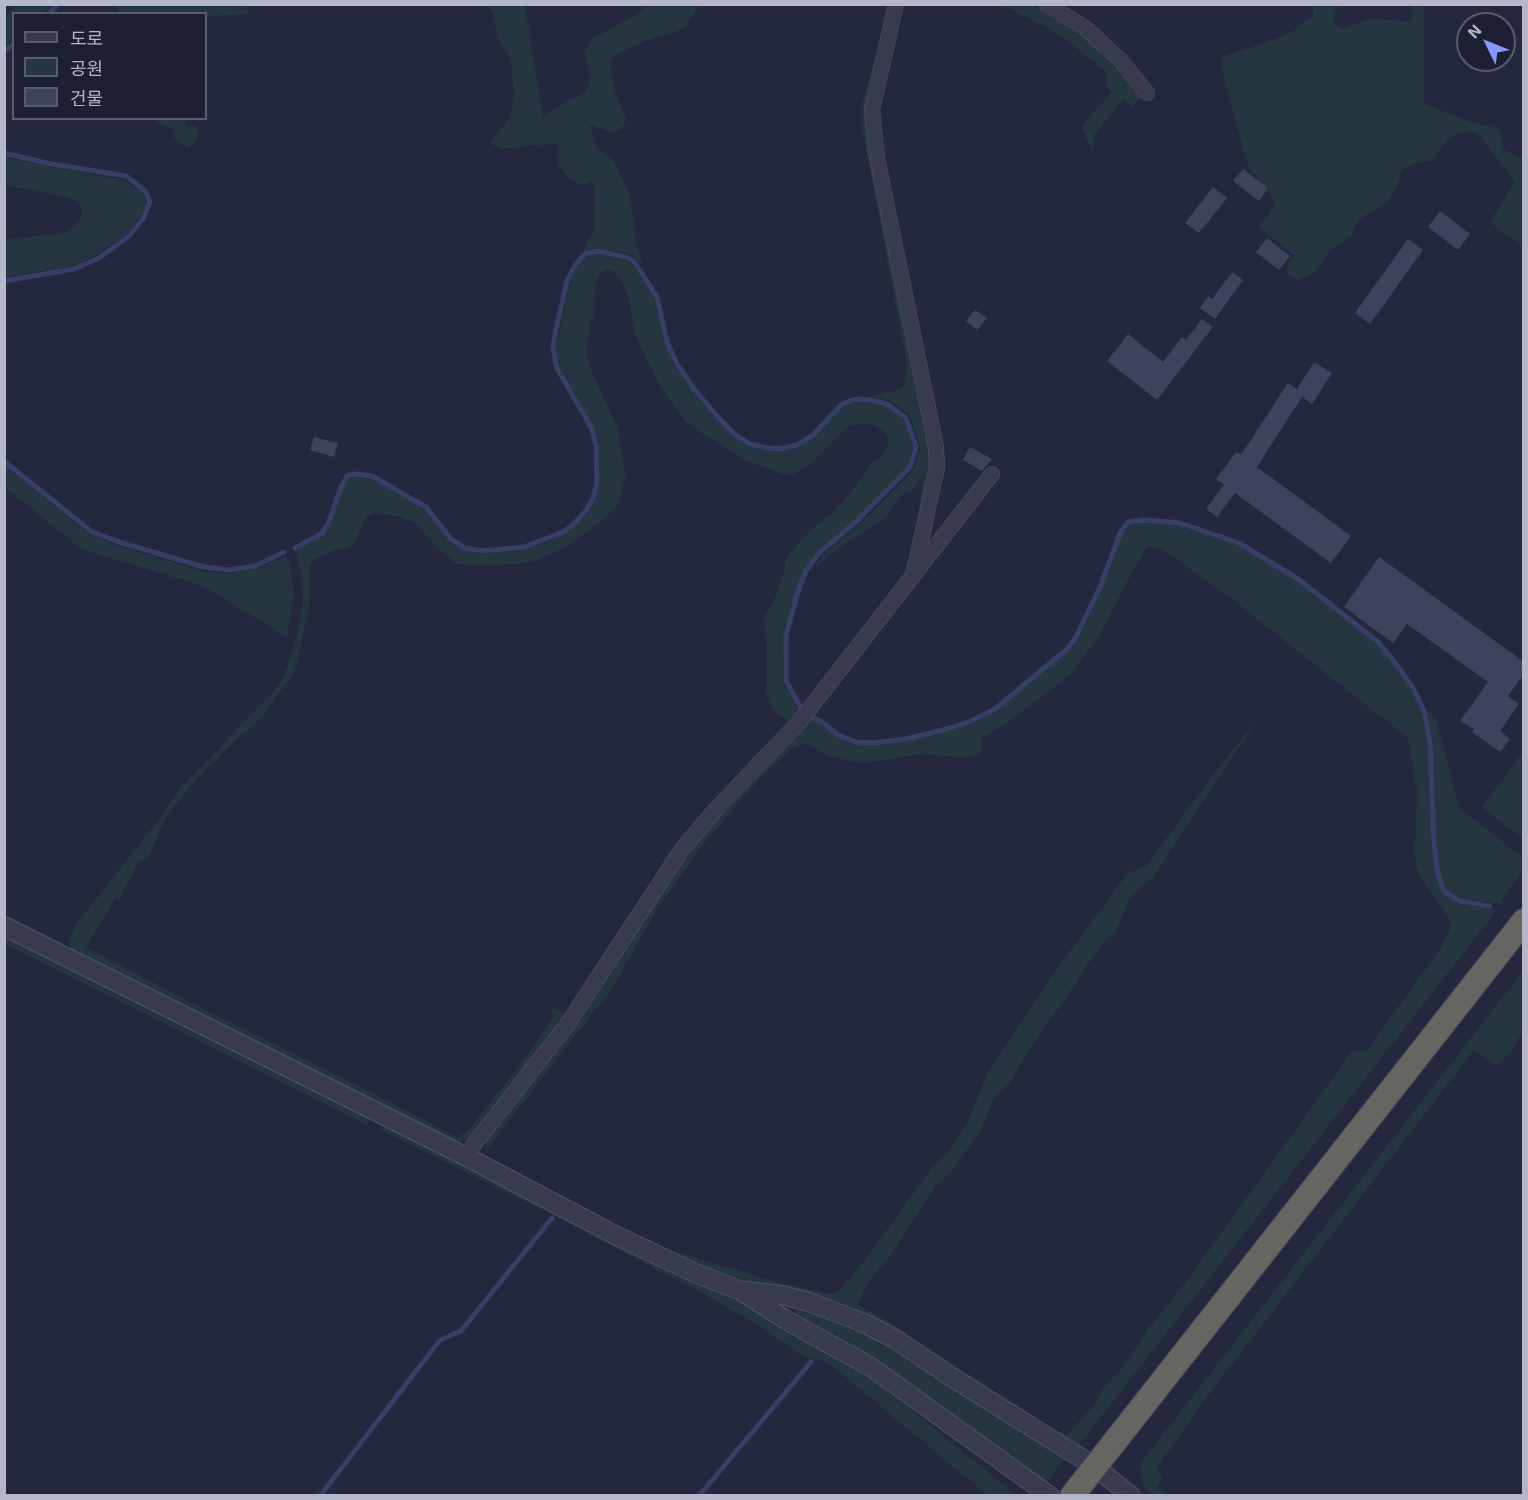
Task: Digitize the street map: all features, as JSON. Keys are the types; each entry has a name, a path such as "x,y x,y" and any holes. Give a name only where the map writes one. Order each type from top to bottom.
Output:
{"highway":[{"path":"1072,1496 1524,921"}],"street":[{"path":"896,4 872,110 877,158 936,447 937,467 914,574"},
{"path":"1046,4 1090,33 1121,61 1147,93"},
{"path":"465,1156 567,1025 682,849 716,809 800,721 992,474"},
{"path":"4,926 465,1156 617,1236 695,1273 741,1291 786,1320 871,1367 1050,1496"},
{"path":"741,1291 782,1295 809,1302 864,1323 895,1339 1095,1466 1131,1496"}],"green space":[{"path":"17,5 52,5 44,12 12,12 12,41 5,46 5,16"},
{"path":"117,5 247,5 249,14 207,16 207,12 119,12"},
{"path":"487,5 525,5 543,120 546,114 587,91 590,77 585,51 592,39 649,5 697,5 695,13 684,28 671,34 657,36 611,59 615,91 626,120 621,130 611,132 590,125 596,147 613,160 630,195 636,243 645,270 635,257 626,253 597,248 583,251 594,231 593,181 581,185 568,177 560,168 559,145 547,144 501,149 490,143 510,118 514,96 511,59 498,39 492,12"},
{"path":"890,5 868,105 933,463 911,570 893,594 905,570 918,520 923,476 911,492 903,494 885,517 872,528 851,539 810,571 822,556 860,524 914,469 920,447 910,415 889,400 871,396 900,390 905,383 907,373 906,357 862,127 862,104"},
{"path":"1002,5 1032,5 1065,22 1089,40 1142,95 1132,107 1123,99 1094,135 1093,153 1081,127 1112,92 1107,87 1106,72 1068,41"},
{"path":"1313,5 1337,5 1333,23 1343,29 1372,18 1411,22 1413,5 1424,5 1424,104 1468,121 1499,129 1504,150 1523,157 1523,248 1490,222 1515,182 1481,137 1472,131 1451,136 1431,161 1416,163 1402,170 1397,186 1388,201 1358,220 1351,235 1330,251 1312,275 1296,280 1285,271 1294,256 1259,227 1276,203 1248,165 1225,83 1222,57 1294,31 1313,15"},
{"path":"157,120 186,120 186,125 197,127 198,139 188,148 175,139 173,129 157,123"},
{"path":"5,157 125,180 142,193 147,203 140,217 126,234 97,255 73,266 5,277 5,240 66,232 80,221 82,210 78,202 67,197 5,185"},
{"path":"597,254 631,262 655,298 665,342 674,366 715,418 732,435 749,446 767,451 799,448 814,437 843,407 858,402 886,406 905,419 913,447 908,466 856,520 817,551 805,568 797,588 784,634 783,682 800,712 789,723 773,709 769,701 767,642 763,620 776,596 785,569 785,560 805,536 835,510 873,462 883,455 888,447 889,439 884,431 876,426 850,425 807,466 794,474 783,474 747,461 685,421 658,383 634,332 629,297 620,279 613,271 605,270 598,276 595,287 594,311 586,353 592,372 616,424 619,437 625,476 620,502 605,518 567,547 536,560 518,564 470,566 456,563 442,553 415,523 401,517 374,513 366,517 350,548 334,550 315,559 309,565 310,592 307,617 294,672 265,713 186,791 165,819 147,860 139,861 119,900 115,899 86,947 457,1137 466,1133 523,1061 553,1018 552,1008 567,1016 473,1137 455,1143 71,949 69,939 77,923 158,821 181,787 274,692 283,678 294,648 303,601 302,579 296,550 322,535 330,525 343,487 349,478 372,479 424,509 449,541 464,550 483,554 524,549 547,542 575,526 588,514 599,483 599,446 594,428 560,367 556,348 570,282 578,265 586,257"},
{"path":"5,465 90,535 121,547 203,571 229,574 256,569 286,556 292,575 293,598 287,637 203,586 81,549 5,487"},
{"path":"1129,523 1179,525 1238,545 1297,581 1376,642 1404,677 1422,712 1428,743 1432,843 1436,874 1443,892 1459,903 1497,910 1075,1450 946,1367 765,1287 733,1279 665,1251 683,1254 780,1283 824,1293 837,1293 866,1259 931,1169 949,1151 966,1125 988,1073 1054,973 1127,874 1146,866 1223,762 1262,715 1153,878 1127,902 1116,932 1093,956 1062,1004 1045,1025 1009,1083 994,1098 981,1130 954,1168 935,1186 893,1252 873,1276 857,1304 1050,1427 1067,1435 1091,1409 1105,1386 1127,1362 1149,1328 1186,1282 1353,1050 1367,1050 1441,948 1451,926 1448,916 1417,869 1415,856 1417,789 1408,738 1228,596 1162,549 1148,546 1100,635 1069,676 1001,727 981,738 981,750 976,756 965,758 924,754 864,763 830,757 806,743 791,749 762,776 708,838 657,909 613,987 487,1149 486,1141 696,838 811,719 838,737 855,744 873,745 906,741 948,731 972,723 996,710 1069,650 1078,639 1102,588 1122,532"},
{"path":"1426,710 1436,718 1459,808 1523,857 1523,870 1499,903 1460,899 1446,890 1440,873 1436,843 1432,742"},
{"path":"1523,752 1523,839 1482,807"},
{"path":"4,935 366,1116 370,1120 368,1125 5,944"},
{"path":"1523,971 1523,1031 1512,1050 1496,1065 1474,1050 1206,1398 1156,1469 1163,1477 1156,1487 1164,1495 1152,1495 1143,1484 1140,1464"},
{"path":"387,1123 734,1295 805,1342 831,1354 882,1386 1016,1495 987,1495 824,1361 804,1357 748,1319 698,1291 551,1214 381,1130"},
{"path":"801,1308 856,1324 1066,1458 1043,1487 796,1317 796,1311"}],"building":[{"path":"1243,169 1268,188 1259,201 1233,181"},
{"path":"1213,187 1227,198 1199,233 1185,223"},
{"path":"1440,211 1470,234 1458,250 1428,227"},
{"path":"1267,238 1290,256 1279,270 1256,252"},
{"path":"1408,239 1423,250 1370,324 1355,313"},
{"path":"1232,272 1243,280 1215,319 1200,308 1208,296 1212,299"},
{"path":"975,310 987,318 977,330 966,321"},
{"path":"1202,319 1213,327 1157,400 1107,361 1128,334 1163,362 1182,337 1186,340"},
{"path":"1314,362 1332,373 1312,404 1302,397 1257,467 1351,536 1331,563 1235,493 1217,517 1206,509 1224,485 1216,479 1236,452 1241,455 1288,383 1297,389"},
{"path":"314,437 338,443 334,457 310,450"},
{"path":"970,447 992,459 982,471 963,460"},
{"path":"1379,557 1524,662 1524,674 1508,696 1519,704 1500,731 1510,739 1500,752 1472,732 1474,729 1460,721 1488,682 1407,624 1393,643 1344,607"}],"waterway":[{"path":"51,12 58,4"},
{"path":"4,51 12,45"},
{"path":"4,153 46,163 126,176 145,191 150,202 143,219 129,236 99,258 74,269 4,281"},
{"path":"295,548 321,534 328,524 347,476 356,474 372,476 426,507 451,539 465,548 483,551 524,547 561,533 573,525 585,512 593,498 597,483 596,447 592,429 557,368 553,348 555,334 567,281 576,264 585,254 597,251 625,257 633,260 657,297 667,342 677,364 717,416 733,433 750,444 781,449 797,445 812,436 842,404 857,399 887,404 906,418 916,447 910,467 857,521 819,553 807,569 799,588 786,635 786,681 801,708"},
{"path":"4,461 92,532 122,543 204,567 229,570 255,566 284,552"},
{"path":"812,717 838,735 856,742 873,743 906,739 947,729 971,721 995,709 1067,649 1076,637 1100,587 1121,531 1128,522 1145,520 1180,523 1239,543 1298,579 1377,641 1393,660 1413,688 1424,711 1430,742 1434,843 1438,874 1444,891 1459,901 1490,906"},
{"path":"320,1496 440,1340 461,1331 552,1218"},
{"path":"699,1496 811,1362"}]}
